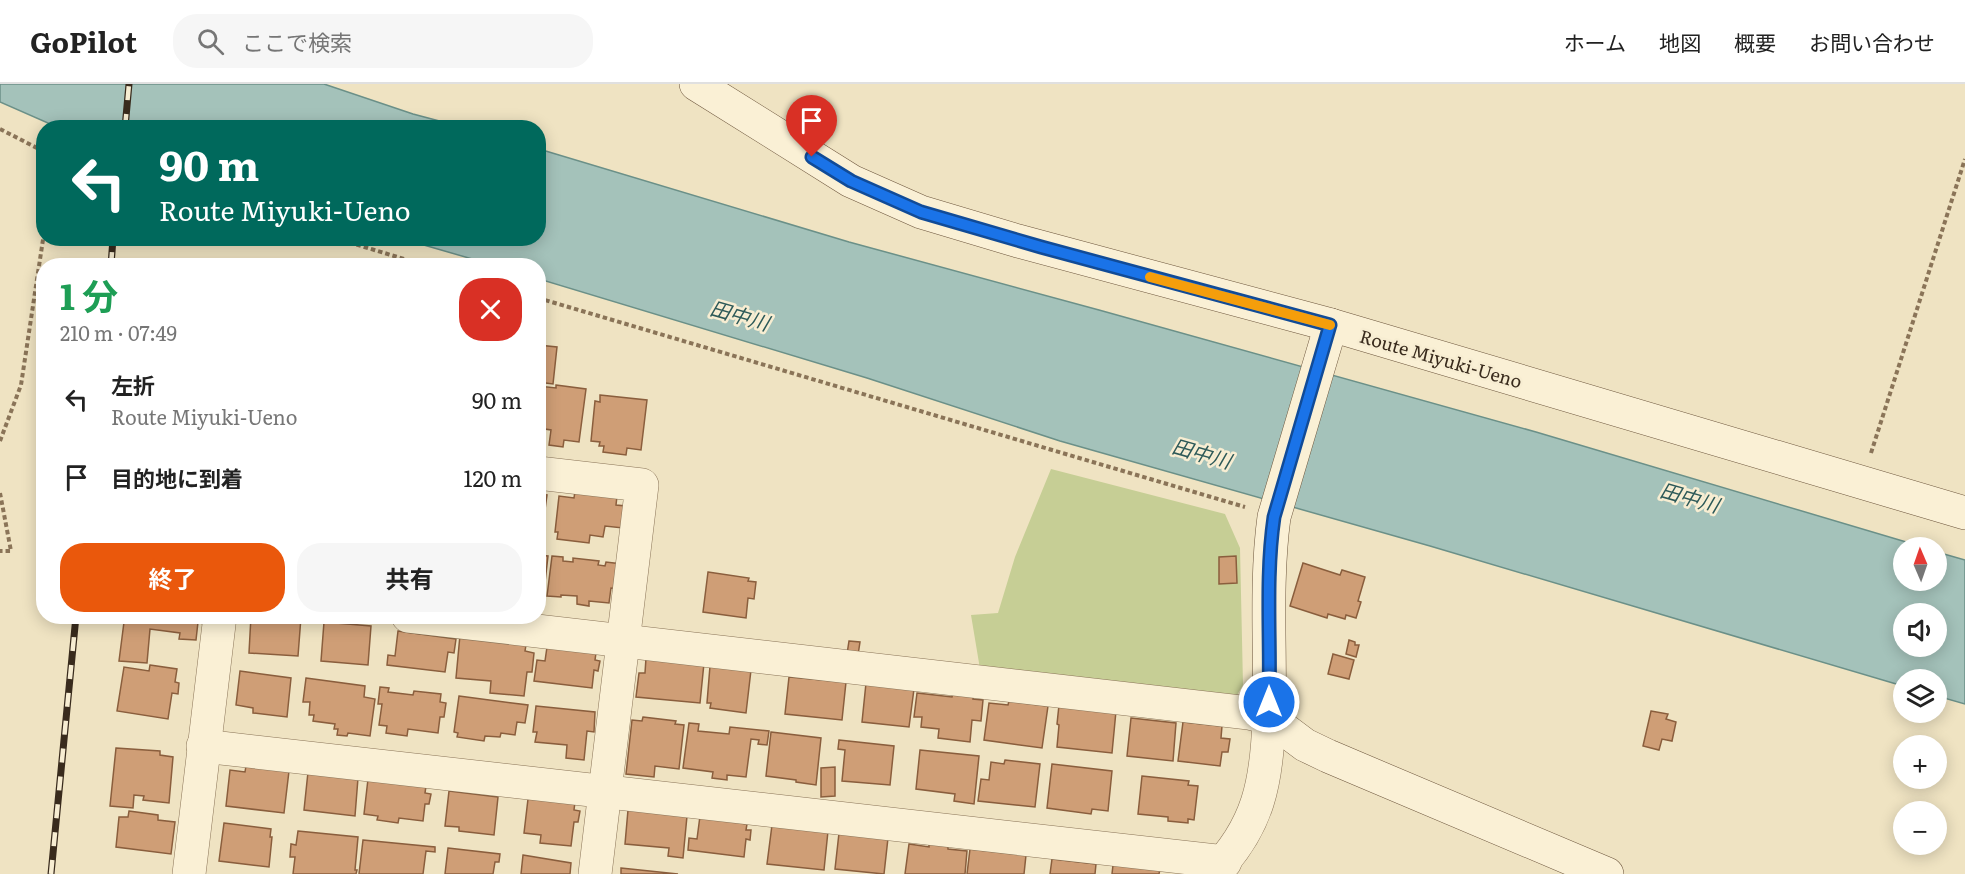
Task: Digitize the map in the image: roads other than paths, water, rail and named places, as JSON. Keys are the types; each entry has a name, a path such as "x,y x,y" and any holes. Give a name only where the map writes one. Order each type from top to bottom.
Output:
{"street":[{"name":"Route Miyuki-Ueno","path":"696,84 851,181 921,212 1327,337 1861,482 1965,513"},
{"path":"204,746 604,790 1219,868 1244,836 1258,803 1268,745 1270,546 1276,514 1327,337"},
{"path":"546,474 642,485 594,874"},
{"path":"189,874 219,624"},
{"path":"477,624 1250,713 1269,718 1305,745 1328,756 1607,874"}],"water":[{"path":"0,84 324,84 436,120 41,120 0,102"},
{"name":"田中川","path":"546,151 849,242 1536,432 1893,538 1893,591 1947,591 1947,555 1965,560 1965,704 1947,699 1947,669 1893,669 1893,683 1430,546 1060,441 867,378 546,281 546,258 469,258 427,246 546,246"}],"railway":[{"path":"126,120 129,84"},
{"path":"112,246 112,258"},
{"path":"51,874 75,624"}]}
